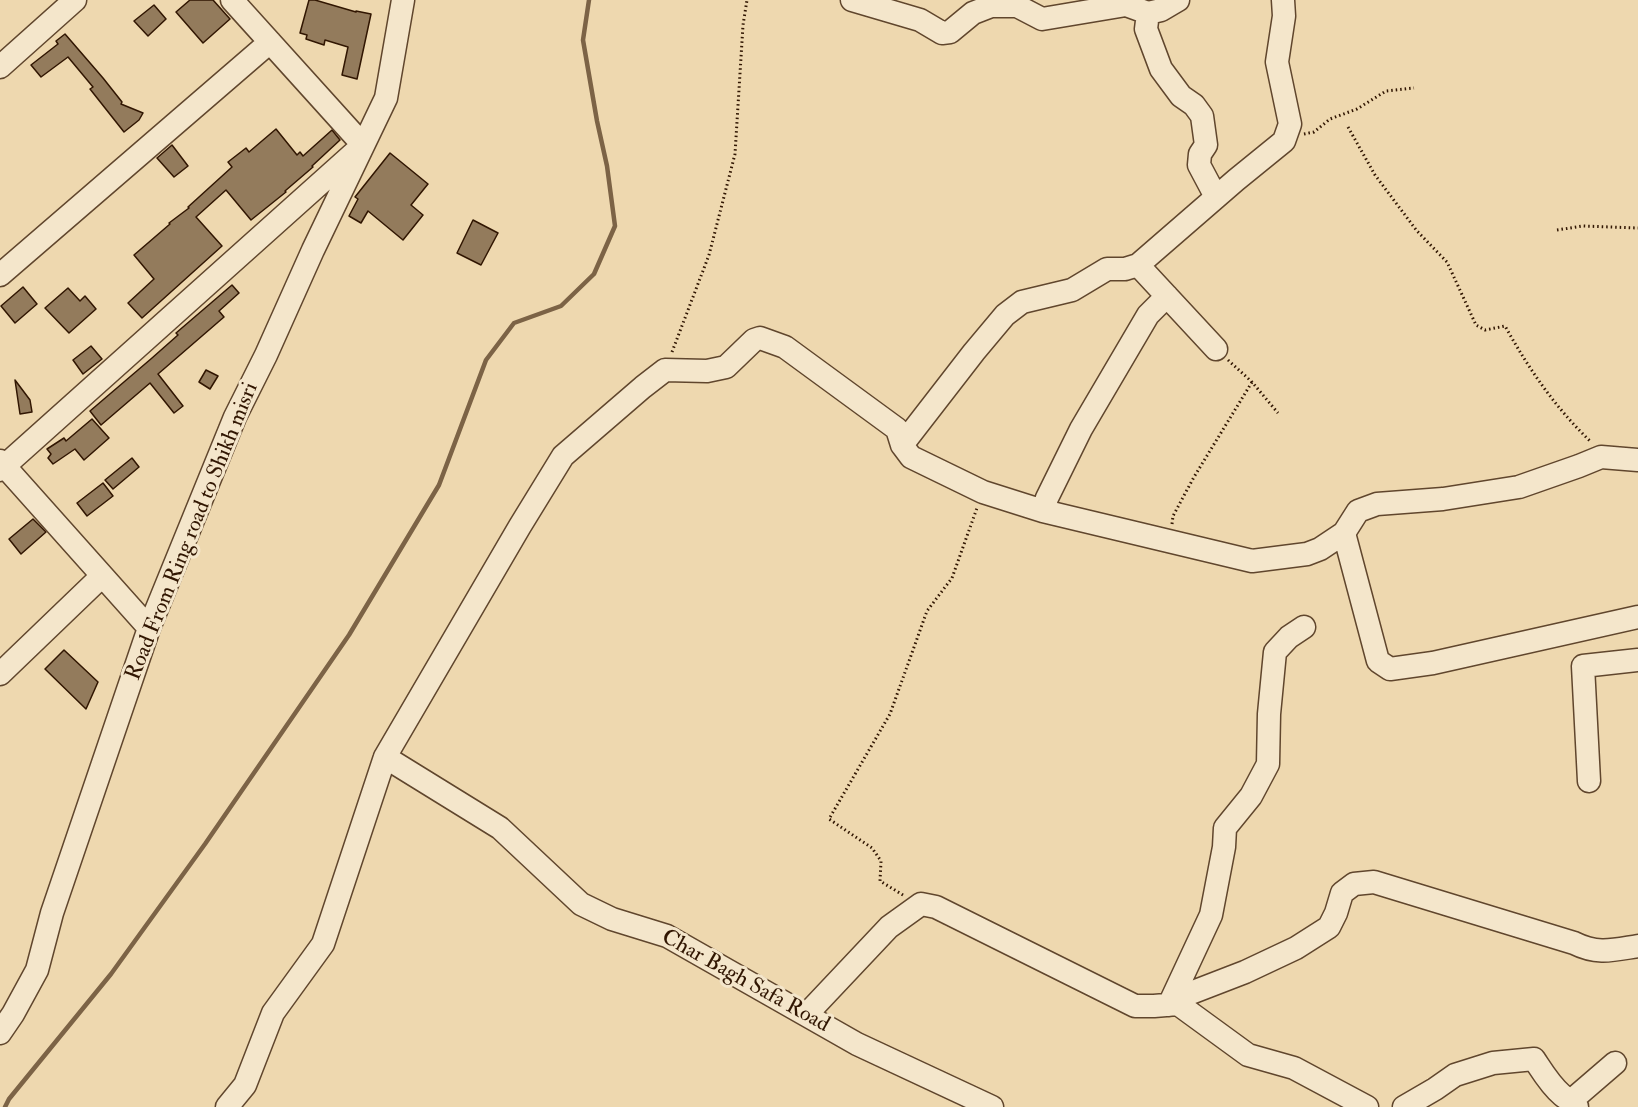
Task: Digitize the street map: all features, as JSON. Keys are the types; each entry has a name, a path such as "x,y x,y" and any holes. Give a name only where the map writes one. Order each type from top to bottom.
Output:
{"street":[{"path":"0,67 75,0"},
{"path":"149,628 2,466 363,145 232,0"},
{"name":"Road From Ring road to Shikh misri","path":"0,1033 7,1007 37,970 52,913 149,628 235,417 386,98 403,0"},
{"path":"852,0 920,20 942,33 950,32 973,14 991,6 1017,6 1042,19 1126,5 1148,13 1161,10 1178,0"},
{"path":"902,445 1005,315 1022,302 1072,290 1107,268 1125,269 1138,265 1284,141 1290,124 1277,62 1284,16 1283,0"},
{"path":"1148,13 1146,29 1161,69 1181,96 1194,105 1202,116 1206,145 1200,154 1199,165 1216,197"},
{"path":"0,275 270,42"},
{"path":"1138,265 1216,349"},
{"path":"1043,511 1080,429 1148,315 1167,296"},
{"path":"227,1107 245,1085 273,1013 323,944 385,757 520,526 563,456 665,370 707,371 726,367 754,340 760,338 785,347 897,429 902,445 911,457 983,492 1043,511 1252,561 1307,554 1320,549 1344,533 1358,511 1377,504 1443,499 1519,487 1601,458 1638,460"},
{"path":"1344,533 1378,662 1390,669 1434,663 1638,617"},
{"path":"0,674 102,576"},
{"path":"1174,1005 1211,915 1224,847 1224,828 1251,796 1268,764 1269,714 1275,652 1289,637 1304,627"},
{"path":"1588,782 1583,666 1638,660"},
{"name":"Char Bagh Safa Road","path":"385,757 500,828 581,904 612,919 668,936 856,1044 992,1107"},
{"path":"1174,1005 1188,993 1245,972 1296,948 1329,927 1336,914 1342,893 1354,884 1374,882 1584,948 1603,951 1638,945"},
{"path":"806,1015 888,927 921,904 936,907 1136,1006 1174,1005 1248,1055 1294,1068 1367,1107"},
{"path":"1404,1107 1455,1074 1493,1063 1534,1059 1563,1096 1574,1103 1615,1064"}],"path":[{"path":"665,370 709,255 735,154 743,25 747,0"},
{"path":"1290,124 1305,135 1314,132 1330,119 1357,108 1386,91 1414,88"},
{"path":"1348,127 1375,175 1417,231 1446,262 1476,325 1485,330 1505,326 1527,365 1568,420 1603,452 1601,458"},
{"path":"1557,230 1583,226 1638,228"},
{"path":"1216,349 1252,382 1278,413"},
{"path":"1168,541 1173,516 1252,382"},
{"path":"921,904 880,881 880,861 872,848 830,819 890,714 927,611 952,578 983,492"}],"building":[{"path":"190,0 213,0 230,19 203,43 176,12"},
{"path":"309,0 371,14 357,79 342,75 348,47 325,40 324,45 306,39 307,35 300,33"},
{"path":"154,5 166,19 148,36 134,21"},
{"path":"65,34 103,78 122,102 121,104 143,113 139,120 124,132 90,89 93,87 68,57 41,77 31,65 58,44 56,41"},
{"path":"276,129 297,155 300,152 303,156 332,130 340,140 286,192 251,220 226,190 196,217 222,246 142,318 128,303 154,279 134,255 232,167 228,162 246,148 249,152"},
{"path":"172,145 188,166 174,177 157,158"},
{"path":"390,153 428,184 411,205 423,215 403,240 368,211 361,223 349,216 358,199 355,197"},
{"path":"473,220 498,233 481,265 457,253"},
{"path":"232,285 239,293 219,311 224,317 158,374 183,406 174,413 150,383 101,425 90,411"},
{"path":"23,287 37,304 15,323 1,306"},
{"path":"68,288 80,301 85,296 96,309 69,333 45,308"},
{"path":"91,346 102,359 83,374 73,360"},
{"path":"206,370 218,376 210,389 199,382"},
{"path":"15,380 30,400 32,412 20,414"},
{"path":"92,419 109,438 84,460 75,449 53,464 48,458 51,454 47,449 64,438 66,441"},
{"path":"132,458 139,467 113,489 105,480"},
{"path":"103,483 113,496 87,516 77,503"},
{"path":"33,519 46,532 21,554 9,539"},
{"path":"64,650 98,682 86,709 45,669"}],"waterway":[{"path":"5,1107 9,1099 111,974 205,844 349,635 439,485 486,360 514,323 561,306 594,274 615,226 607,166 583,40 589,0"}]}
